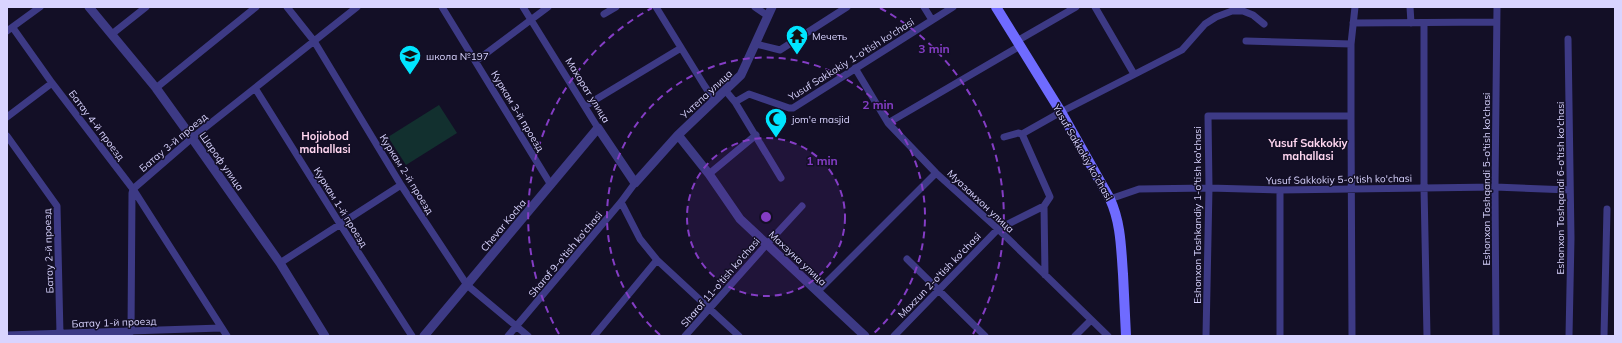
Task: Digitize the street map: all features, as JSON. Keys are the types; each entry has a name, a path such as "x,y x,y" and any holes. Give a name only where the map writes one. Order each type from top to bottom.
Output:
{"main road":[{"name":"Yusuf Sakkokiy ko'chasi","path":"996,7 1061,112 1110,199 1117,216 1121,239 1126,336"}],"street":[{"path":"10,29 40,7"},
{"name":"Шароф улица","path":"89,7 156,88 192,138 280,263 325,336"},
{"path":"112,34 146,7"},
{"path":"156,88 256,7"},
{"name":"Куркам 2-й проезд","path":"287,7 314,41 401,186 467,285 528,336"},
{"name":"Батау 3-й проезд","path":"133,189 192,138 357,7"},
{"name":"Куркам 3-й проезд","path":"442,7 551,185"},
{"name":"Махорат улица","path":"523,7 598,128 635,183"},
{"path":"476,61 548,7"},
{"path":"604,14 616,7"},
{"path":"656,7 714,100"},
{"path":"755,7 770,11"},
{"path":"756,44 780,50 847,7"},
{"path":"924,7 932,20"},
{"name":"Yusuf Sakkokiy 1-o'tish ko'chasi","path":"735,102 749,94 788,108 793,108 952,7"},
{"path":"888,123 1076,7"},
{"path":"1095,7 1134,74"},
{"path":"1352,336 1351,44 1355,7"},
{"path":"1410,7 1410,23"},
{"name":"Eshonxon Toshqandi 5-o'tish ko'chasi","path":"1496,336 1495,186 1497,7"},
{"name":"Учтепа улица","path":"635,183 678,135 741,75 770,11"},
{"path":"1004,137 1018,133 1022,134 1061,112 1182,50 1205,24 1216,17 1232,11 1243,11 1253,15 1264,24"},
{"path":"1354,23 1496,22"},
{"path":"1424,23 1424,188 1427,336"},
{"name":"Батау 4-й проезд","path":"10,29 133,189 227,336"},
{"name":"Eshonxon Toshqandi 6-o'tish ko'chasi","path":"1568,39 1570,190 1569,336"},
{"path":"1246,41 1351,44"},
{"path":"585,106 681,48"},
{"name":"Муазамхон улица","path":"855,68 888,123 936,173 998,229 1108,336"},
{"path":"7,117 52,83"},
{"name":"Куркам 1-й проезд","path":"255,88 412,336"},
{"path":"725,90 735,102 781,178"},
{"name":"Eshonxon Toshkandiy 1-o'tish ko'chasi","path":"1206,336 1209,188 1208,116 1351,116"},
{"name":"Chevar Kocha","path":"424,336 598,128"},
{"path":"1022,134 1050,197 1044,206 1045,275"},
{"name":"Махзуна улица","path":"678,135 709,174 740,219 864,336"},
{"path":"709,174 756,135"},
{"name":"Батау 2-й проезд","path":"7,136 55,200 57,206 60,334"},
{"path":"818,291 936,173"},
{"name":"Sharof 9-o'tish ko'chasi","path":"508,336 621,202 635,183"},
{"path":"280,263 401,186"},
{"name":"Yusuf Sakkokiy 5-o'tish ko'chasi","path":"1110,199 1139,189 1209,188 1280,190 1495,186 1570,190"},
{"path":"130,332 133,189"},
{"path":"1280,190 1280,336"},
{"path":"621,202 640,238 657,260 739,336"},
{"name":"Sharof 11-o'tish ko'chasi","path":"685,336 802,206"},
{"name":"Maxzun 2-o'tish ko'chasi","path":"894,336 998,229 1044,206"},
{"path":"1604,336 1607,209"},
{"path":"907,259 985,336"},
{"path":"594,336 657,260"},
{"path":"1075,336 1091,320"},
{"name":"Батау 1-й проезд","path":"7,335 222,328"}],"green space":[{"path":"439,105 457,133 406,165 388,137"}],"place":[{"name":"Мечеть","path":"797,56"},
{"name":"школа №197","path":"410,76"},
{"name":"jom'e masjid","path":"776,138"}],"district":[{"name":"Hojiobod mahallasi","path":"325,142"},
{"name":"Yusuf Sakkokiy mahallasi","path":"1308,149"}]}
